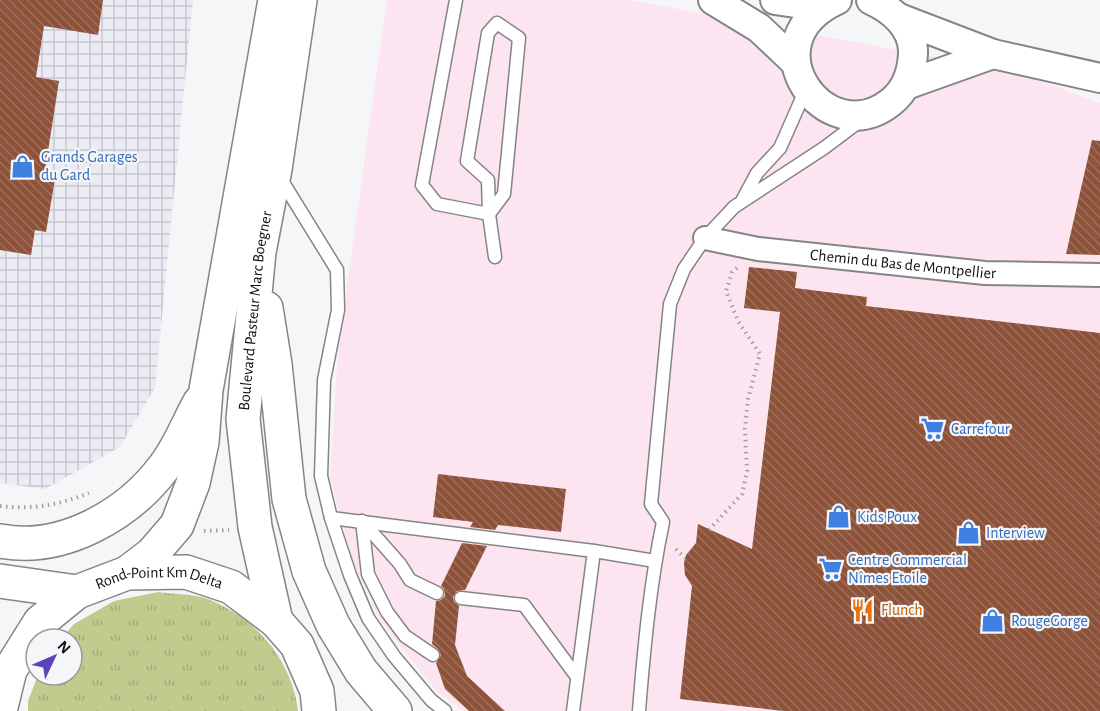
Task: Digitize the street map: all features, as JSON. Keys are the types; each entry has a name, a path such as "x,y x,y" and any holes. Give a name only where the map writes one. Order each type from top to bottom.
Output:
{"main road":[{"name":"Boulevard Pasteur Marc Boegner","path":"127,573 152,554 177,525 194,483 202,442 206,390 275,0"},
{"name":"Boulevard Pasteur Marc Boegner","path":"276,621 255,527 243,419 259,252 275,168 300,0"},
{"path":"259,252 275,364 290,499 309,571 333,625 361,671 395,711"},
{"path":"0,541 11,543 54,541 101,522 138,497 165,466 206,390"},
{"name":"Rond-Point Km Delta","path":"0,711 10,670 40,622 77,592 127,573 186,572 231,587 276,621 297,645 325,704"},
{"path":"0,581 77,592"}],"street":[{"path":"713,0 759,28 796,63"},
{"path":"776,0 830,3"},
{"path":"830,3 810,18 801,31 796,46 799,77 819,103 836,112 856,116 885,107 897,97 906,85 912,68 913,50 909,33 899,18 886,7 871,0"},
{"path":"899,18 993,54 1100,78"},
{"path":"906,85 993,54"},
{"name":"Chemin du Bas de Montpellier","path":"705,238 758,249 985,273 1100,275"}],"lane":[{"path":"456,0 422,185 437,204 489,214"},
{"path":"489,214 504,194 519,38 498,23 488,33 467,161 488,180 489,214 495,257"},
{"path":"741,202 757,173 780,148 806,89"},
{"path":"639,711 655,561 663,522 651,504 670,304 684,268 705,238 725,216 741,202 824,148 870,113"},
{"path":"275,168 337,270 338,310 324,380 321,476 331,518 350,575 368,618 394,656 431,700 446,711"},
{"path":"331,518 594,551 655,561"},
{"path":"362,521 400,564 410,580 437,593"},
{"path":"362,521 368,574 387,612 405,636 434,655"},
{"path":"573,711 594,551"},
{"path":"461,598 524,605 577,677"}],"path":[{"path":"709,530 742,494 747,471 745,429 748,399 760,354 738,321 726,291 732,272 740,265"},
{"path":"0,506 24,508 70,501 96,490"},
{"path":"194,532 230,530"},
{"path":"676,549 685,558"}],"shaded area":[{"path":"0,0 193,0 155,387 120,447 45,489 0,483"},
{"path":"387,0 630,0 1015,72 1100,103 1100,711 463,711 435,690 381,621 353,562 330,478 338,350"}],"green space":[{"path":"158,592 205,598 223,606 254,628 279,657 288,674 298,711 28,711 28,701 33,687 84,687 84,627 71,627 114,601"}],"building":[{"name":"Grands Garages du Gard","path":"0,0 103,0 98,35 44,26 36,77 59,81 44,177 55,179 46,232 35,230 31,255 0,250"},
{"path":"1092,140 1100,141 1100,255 1066,254"},
{"name":"Carrefour","path":"749,267 797,272 795,288 867,297 866,306 1100,333 1100,711 783,711 680,699 692,586 685,575 684,563 686,555 696,543 698,524 752,549 780,312 744,308"},
{"path":"438,474 566,489 561,532 498,525 495,530 470,527 473,522 433,517"},
{"path":"462,543 487,546 465,590 457,591 453,597 454,602 459,606 455,645 467,676 505,711 469,711 445,689 436,663 441,655 432,644 436,601 445,596 441,586"}],"place":[{"name":"Grands Garages du Gard","path":"23,166"},
{"name":"Carrefour","path":"933,429"},
{"name":"Kids Poux","path":"839,517"},
{"name":"Interview","path":"968,533"},
{"name":"Centre Commercial Nîmes Etoile","path":"830,569"},
{"name":"Flunch","path":"863,610"},
{"name":"RougeGorge","path":"993,621"}]}
